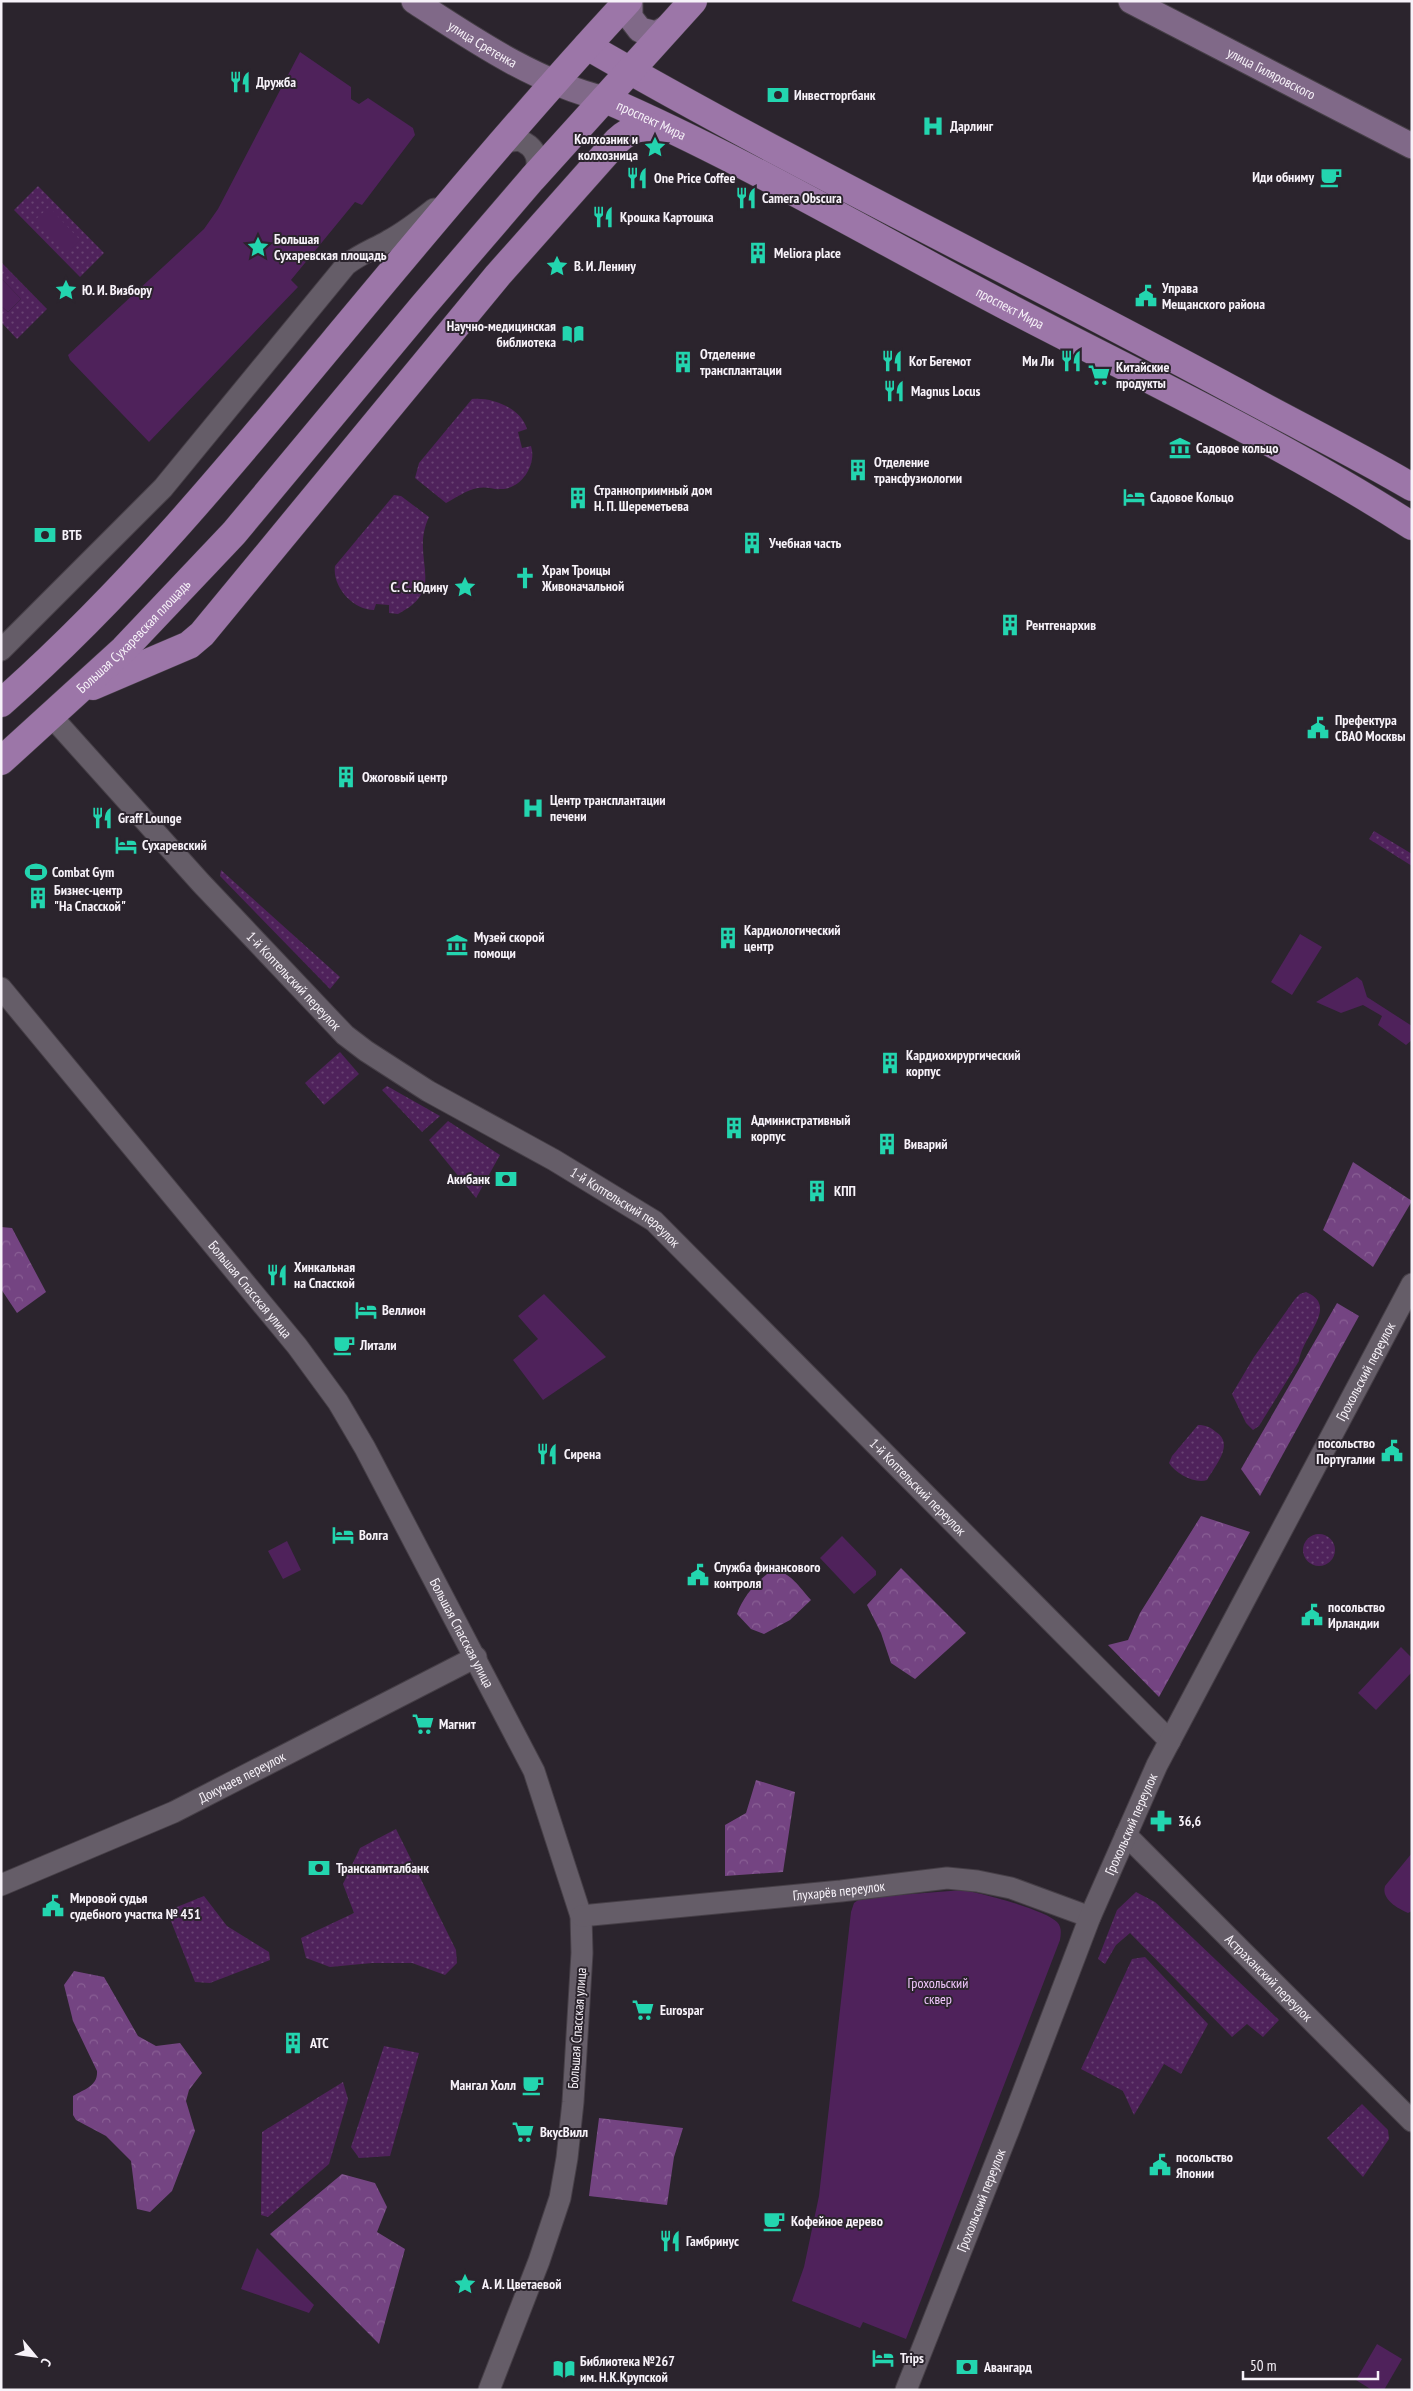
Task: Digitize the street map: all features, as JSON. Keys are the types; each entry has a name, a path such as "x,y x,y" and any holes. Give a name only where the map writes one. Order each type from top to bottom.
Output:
{"main road":[{"name":"улица Сретенка","path":"414,1 466,34 553,84 575,92 605,99"},
{"path":"629,1 630,17 640,30 656,34 670,26"},
{"path":"8,696 78,631 193,510 464,184 629,1"},
{"name":"Большая Сухаревская площадь","path":"1,761 52,717 151,621 234,533 422,306 532,179 693,1"},
{"name":"улица Гиляровского","path":"1131,1 1412,146"},
{"path":"587,46 629,71 914,224 1119,328 1412,487"},
{"name":"проспект Мира","path":"605,99 677,132 1008,307 1224,417 1412,526"},
{"path":"78,692 189,645 202,634 498,275 617,141 625,133 640,127 677,132"}],"street":[{"path":"496,147 511,140 519,140 533,148 538,164 532,179"},
{"path":"1,650 163,488 346,265 360,254 389,241 414,225 464,184"},
{"name":"1-й Коптельский переулок","path":"52,717 207,890 345,1034 366,1051 435,1095 554,1160 654,1221 1170,1741"},
{"name":"Большая Спасская улица","path":"1,988 297,1346 338,1402 365,1448 534,1771 581,1916 582,1952 568,2158 563,2182 539,2261 488,2390"},
{"name":"Грохольский переулок","path":"906,2390 1090,1917 1157,1765 1412,1284"},
{"name":"Докучаев переулок","path":"1,1886 174,1812 476,1657"},
{"name":"Астраханский переулок","path":"1126,1835 1412,2121"},
{"name":"Глухарёв переулок","path":"581,1916 947,1878 977,1880 1011,1888 1090,1917"}],"green space":[{"path":"300,52 351,87 351,99 359,104 368,98 413,128 415,135 362,205 355,202 291,280 298,287 149,442 70,360 68,355 204,229 218,209"},
{"path":"38,186 104,253 80,277 14,210"},
{"path":"49,207 80,240 67,253 35,220"},
{"path":"1,262 47,309 17,339 1,322 1,306 8,312 21,299 1,278"},
{"path":"1,278 21,299 8,312 1,306"},
{"path":"472,399 497,402 519,415 527,429 518,432 522,448 531,446 532,460 530,468 521,480 509,488 496,489 484,487 474,489 446,503 415,478 419,463"},
{"path":"394,495 401,496 429,517 424,532 425,583 422,594 413,604 398,614 389,613 389,605 376,604 374,610 366,609 352,602 340,589 335,574 335,566"},
{"path":"1374,831 1412,854 1412,866 1369,839"},
{"path":"221,870 340,977 330,989 220,876"},
{"path":"1300,934 1322,947 1292,995 1271,982"},
{"path":"1357,977 1362,981 1367,997 1412,1026 1412,1040 1406,1045 1378,1025 1382,1016 1363,1005 1341,1013 1316,1002"},
{"path":"340,1052 359,1074 324,1105 305,1083"},
{"path":"387,1086 440,1116 422,1132 382,1090"},
{"path":"448,1121 500,1155 476,1198 429,1140"},
{"path":"1353,1162 1412,1201 1373,1267 1323,1230"},
{"path":"1,1227 12,1228 46,1292 17,1313 1,1289"},
{"path":"1306,1292 1316,1298 1320,1305 1320,1313 1299,1361 1259,1426 1253,1430 1246,1423 1232,1394 1254,1357 1295,1299 1300,1294"},
{"path":"544,1294 606,1357 543,1400 513,1360 538,1339 518,1316"},
{"path":"1337,1303 1359,1316 1260,1496 1241,1469"},
{"path":"1198,1425 1212,1429 1221,1437 1224,1443 1224,1449 1218,1462 1207,1480 1202,1481 1186,1477 1176,1471 1169,1463 1172,1456"},
{"path":"1201,1516 1250,1532 1159,1697 1108,1645 1128,1640 1140,1613"},
{"path":"1319,1534 1330,1539 1335,1550 1330,1561 1319,1566 1308,1561 1303,1550 1308,1539"},
{"path":"842,1536 876,1571 876,1575 854,1594 820,1558"},
{"path":"287,1541 301,1570 283,1579 268,1551"},
{"path":"901,1568 966,1633 915,1679 891,1663 881,1633 867,1605"},
{"path":"773,1570 790,1577 811,1600 790,1620 764,1634 751,1629 737,1614 751,1589"},
{"path":"1401,1647 1412,1658 1412,1672 1376,1710 1358,1693"},
{"path":"756,1780 795,1792 783,1872 725,1876 725,1825 746,1813"},
{"path":"396,1829 456,1950 457,1963 445,1975 412,1963 372,1963 330,1967 306,1958 301,1938 354,1913 343,1884 360,1848"},
{"path":"1412,1853 1412,1911 1408,1913 1399,1909 1391,1902 1384,1891 1385,1886"},
{"name":"Грохольский сквер","path":"963,1890 1013,1903 1051,1917 1060,1926 1060,1940 906,2339 863,2322 860,2328 792,2301 804,2267 819,2196 851,1912 854,1903 861,1898"},
{"path":"1136,1892 1155,1902 1279,2020 1263,2037 1247,2024 1232,2037 1130,1933 1116,1945 1105,1964 1098,1959 1117,1910"},
{"path":"204,1896 227,1926 269,1952 270,1960 210,1983 195,1982 167,1911"},
{"path":"1145,1957 1208,2024 1181,2074 1164,2064 1134,2115 1123,2091 1081,2069 1132,1959"},
{"path":"74,1971 104,1977 138,2036 156,2046 180,2043 202,2073 189,2090 186,2101 195,2131 172,2191 150,2212 137,2209 131,2161 106,2136 76,2120 73,2115 73,2096 93,2084 97,2076 97,2071 73,2021 64,1985"},
{"path":"384,2046 419,2053 390,2156 359,2158 351,2147"},
{"path":"343,2082 348,2099 329,2164 268,2217 261,2215 262,2132"},
{"path":"1362,2104 1388,2130 1389,2139 1363,2177 1327,2138"},
{"path":"599,2118 683,2128 674,2157 667,2205 589,2196"},
{"path":"342,2174 375,2183 387,2207 377,2232 405,2249 379,2344 270,2234"},
{"path":"257,2248 314,2305 309,2313 241,2289"},
{"path":"1377,2344 1402,2359 1384,2390 1372,2390 1356,2380"}],"place":[{"name":"Дружба","path":"240,82"},
{"name":"Инвестторгбанк","path":"778,95"},
{"name":"Дарлинг","path":"933,126"},
{"name":"Колхозник и колхозница","path":"655,147"},
{"name":"Иди обниму","path":"1331,177"},
{"name":"One Price Coffee","path":"637,178"},
{"name":"Camera Obscura","path":"746,198"},
{"name":"Крошка Картошка","path":"603,217"},
{"name":"Большая Сухаревская площадь","path":"258,247"},
{"name":"Meliora place","path":"758,253"},
{"name":"В. И. Ленину","path":"557,266"},
{"name":"Ю. И. Визбору","path":"66,290"},
{"name":"Управа Мещанского района","path":"1146,296"},
{"name":"Научно-медицинская библиотека","path":"573,334"},
{"name":"Кот Бегемот","path":"892,361"},
{"name":"Ми Ли","path":"1071,361"},
{"name":"Отделение трансплантации","path":"683,362"},
{"name":"Китайские продукты","path":"1099,375"},
{"name":"Magnus Locus","path":"894,391"},
{"name":"Садовое кольцо","path":"1180,448"},
{"name":"Отделение трансфузиологии","path":"858,470"},
{"name":"Садовое Кольцо","path":"1134,497"},
{"name":"Странноприимный дом Н. П. Шереметьева","path":"578,498"},
{"name":"ВТБ","path":"45,535"},
{"name":"Учебная часть","path":"752,543"},
{"name":"Храм Троицы Живоначальной","path":"525,578"},
{"name":"С. С. Юдину","path":"465,587"},
{"name":"Рентгенархив","path":"1010,625"},
{"name":"Префектура СВАО Москвы","path":"1318,728"},
{"name":"Ожоговый центр","path":"346,777"},
{"name":"Центр трансплантации печени","path":"533,808"},
{"name":"Graff Lounge","path":"102,818"},
{"name":"Сухаревский","path":"126,845"},
{"name":"Combat Gym","path":"36,872"},
{"name":"Бизнес-центр \"На Спасской\"","path":"38,898"},
{"name":"Кардиологический центр","path":"728,938"},
{"name":"Музей скорой помощи","path":"457,945"},
{"name":"Кардиохирургический корпус","path":"890,1063"},
{"name":"Административный корпус","path":"734,1128"},
{"name":"Виварий","path":"887,1144"},
{"name":"Акибанк","path":"506,1179"},
{"name":"КПП","path":"817,1191"},
{"name":"Хинкальная на Спасской","path":"277,1275"},
{"name":"Веллион","path":"366,1310"},
{"name":"Литали","path":"344,1345"},
{"name":"посольство Португалии","path":"1392,1451"},
{"name":"Сирена","path":"547,1454"},
{"name":"Волга","path":"343,1535"},
{"name":"Служба финансового контроля","path":"698,1575"},
{"name":"посольство Ирландии","path":"1312,1615"},
{"name":"Магнит","path":"423,1724"},
{"name":"36,6","path":"1161,1821"},
{"name":"Транскапиталбанк","path":"319,1868"},
{"name":"Мировой судья судебного участка № 451","path":"53,1906"},
{"name":"Eurospar","path":"643,2010"},
{"name":"АТС","path":"293,2043"},
{"name":"Мангал Холл","path":"533,2085"},
{"name":"ВкусВилл","path":"523,2132"},
{"name":"посольство Японии","path":"1160,2165"},
{"name":"Кофейное дерево","path":"774,2221"},
{"name":"Гамбринус","path":"670,2241"},
{"name":"А. И. Цветаевой","path":"465,2284"},
{"name":"Trips","path":"883,2358"},
{"name":"Авангард","path":"967,2367"},
{"name":"Библиотека №267 им. Н.К.Крупской","path":"564,2369"}]}
